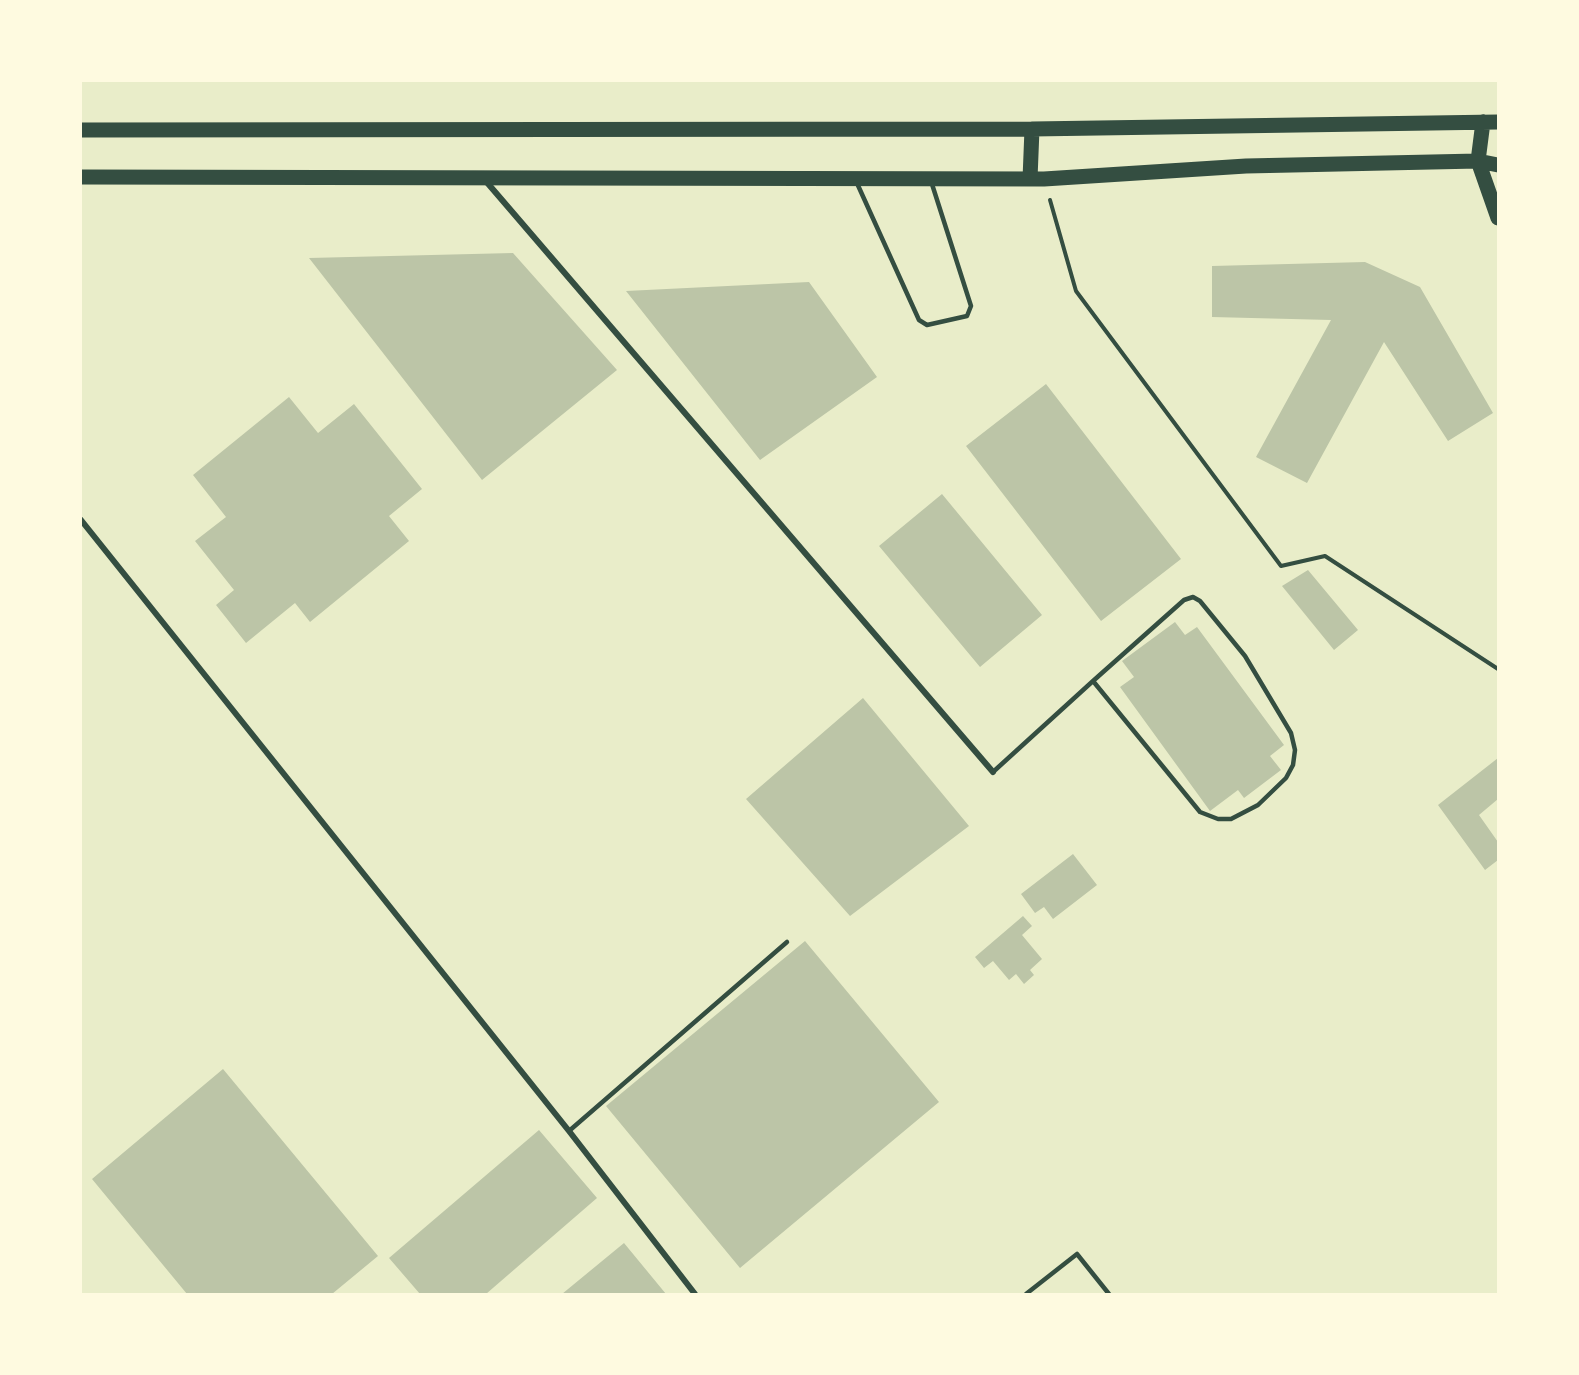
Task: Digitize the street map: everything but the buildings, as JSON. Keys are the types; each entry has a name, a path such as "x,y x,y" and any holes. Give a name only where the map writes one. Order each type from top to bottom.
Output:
{"main road":[{"path":"81,130 1032,129 1490,122 1479,161 1498,218"},
{"path":"1032,129 1037,179"},
{"path":"81,177 1037,179 1246,166 1479,161 1498,165"}],"street":[{"path":"482,177 993,772"},
{"path":"81,520 569,1131 695,1294"}],"lane":[{"path":"855,178 919,320 927,325 967,316 971,306 930,178"},
{"path":"993,772 1093,681 1184,600 1193,597 1200,601 1245,656 1292,733 1295,750 1293,765 1286,778 1258,805 1231,819 1209,816 1200,812 1093,681"},
{"path":"569,1131 787,942"},
{"path":"1026,1294 1077,1254 1109,1294"}],"path":[{"path":"1037,179 1076,291 1281,566 1325,556 1498,669"}]}
